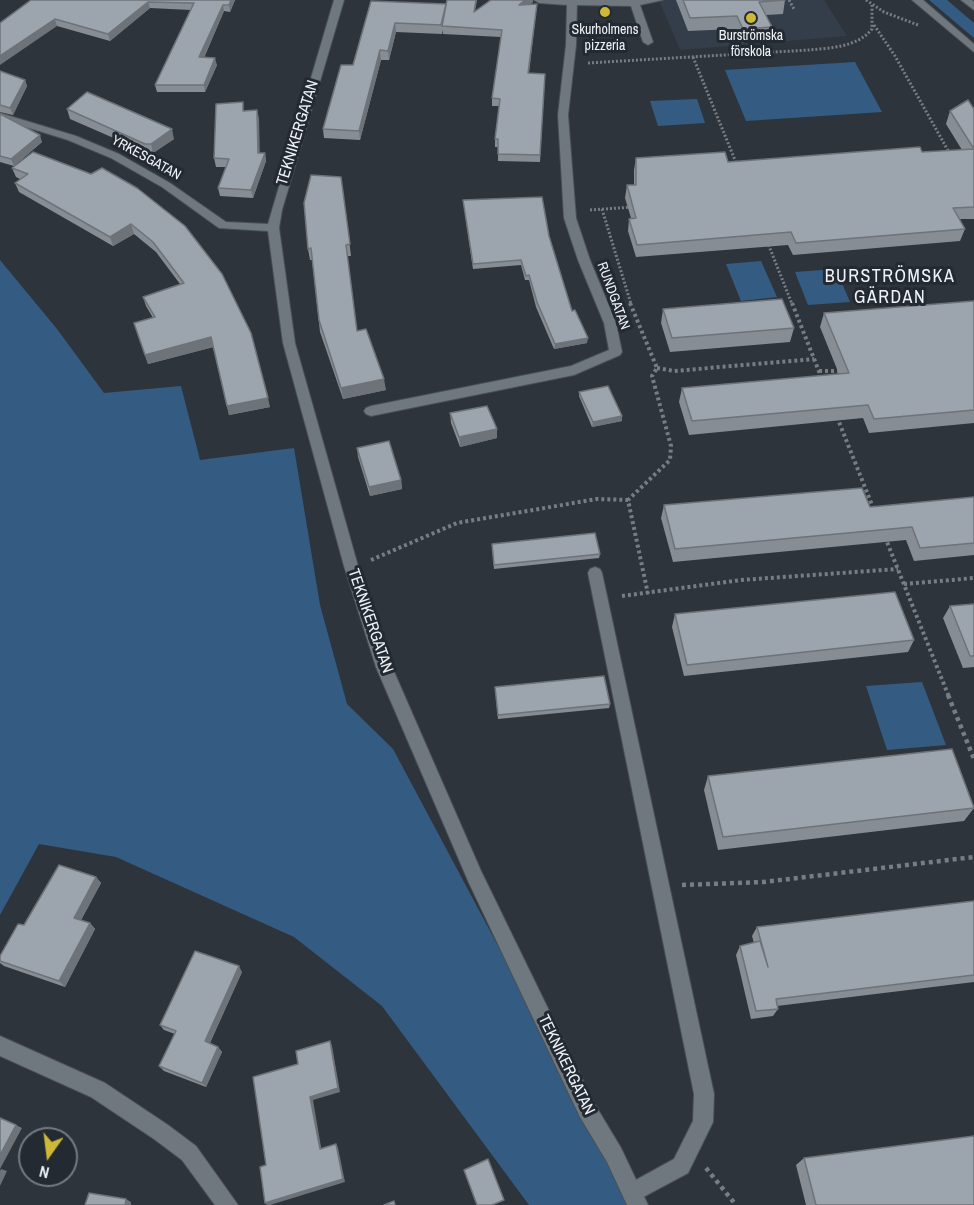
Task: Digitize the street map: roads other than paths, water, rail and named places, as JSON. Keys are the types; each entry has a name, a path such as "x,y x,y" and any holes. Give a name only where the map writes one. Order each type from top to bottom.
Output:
{"street":[{"name":"TEKNIKERGATAN","path":"339,0 299,128 273,228 289,344 351,566 384,667 475,877 587,1110 614,1155 635,1199"},
{"path":"538,0 634,3 658,0"},
{"path":"917,0 974,49"},
{"path":"966,0 974,7"},
{"name":"RUNDGATAN","path":"372,411 574,370 616,352 610,323 584,260 570,218 563,115 569,64 572,1"},
{"path":"634,3 648,42"},
{"name":"YRKESGATAN","path":"0,116 72,138 115,156 166,185 223,225 273,228"},
{"path":"595,573 704,1094 703,1122 681,1166 635,1199"},
{"path":"0,1046 98,1090 161,1132 189,1153 228,1205"}],"place":[{"name":"Skurholmens pizzeria","path":"605,12"},
{"name":"Burströmska förskola","path":"751,18"}],"district":[{"name":"BURSTRÖMSKA GÄRDAN","path":"890,287"}]}
